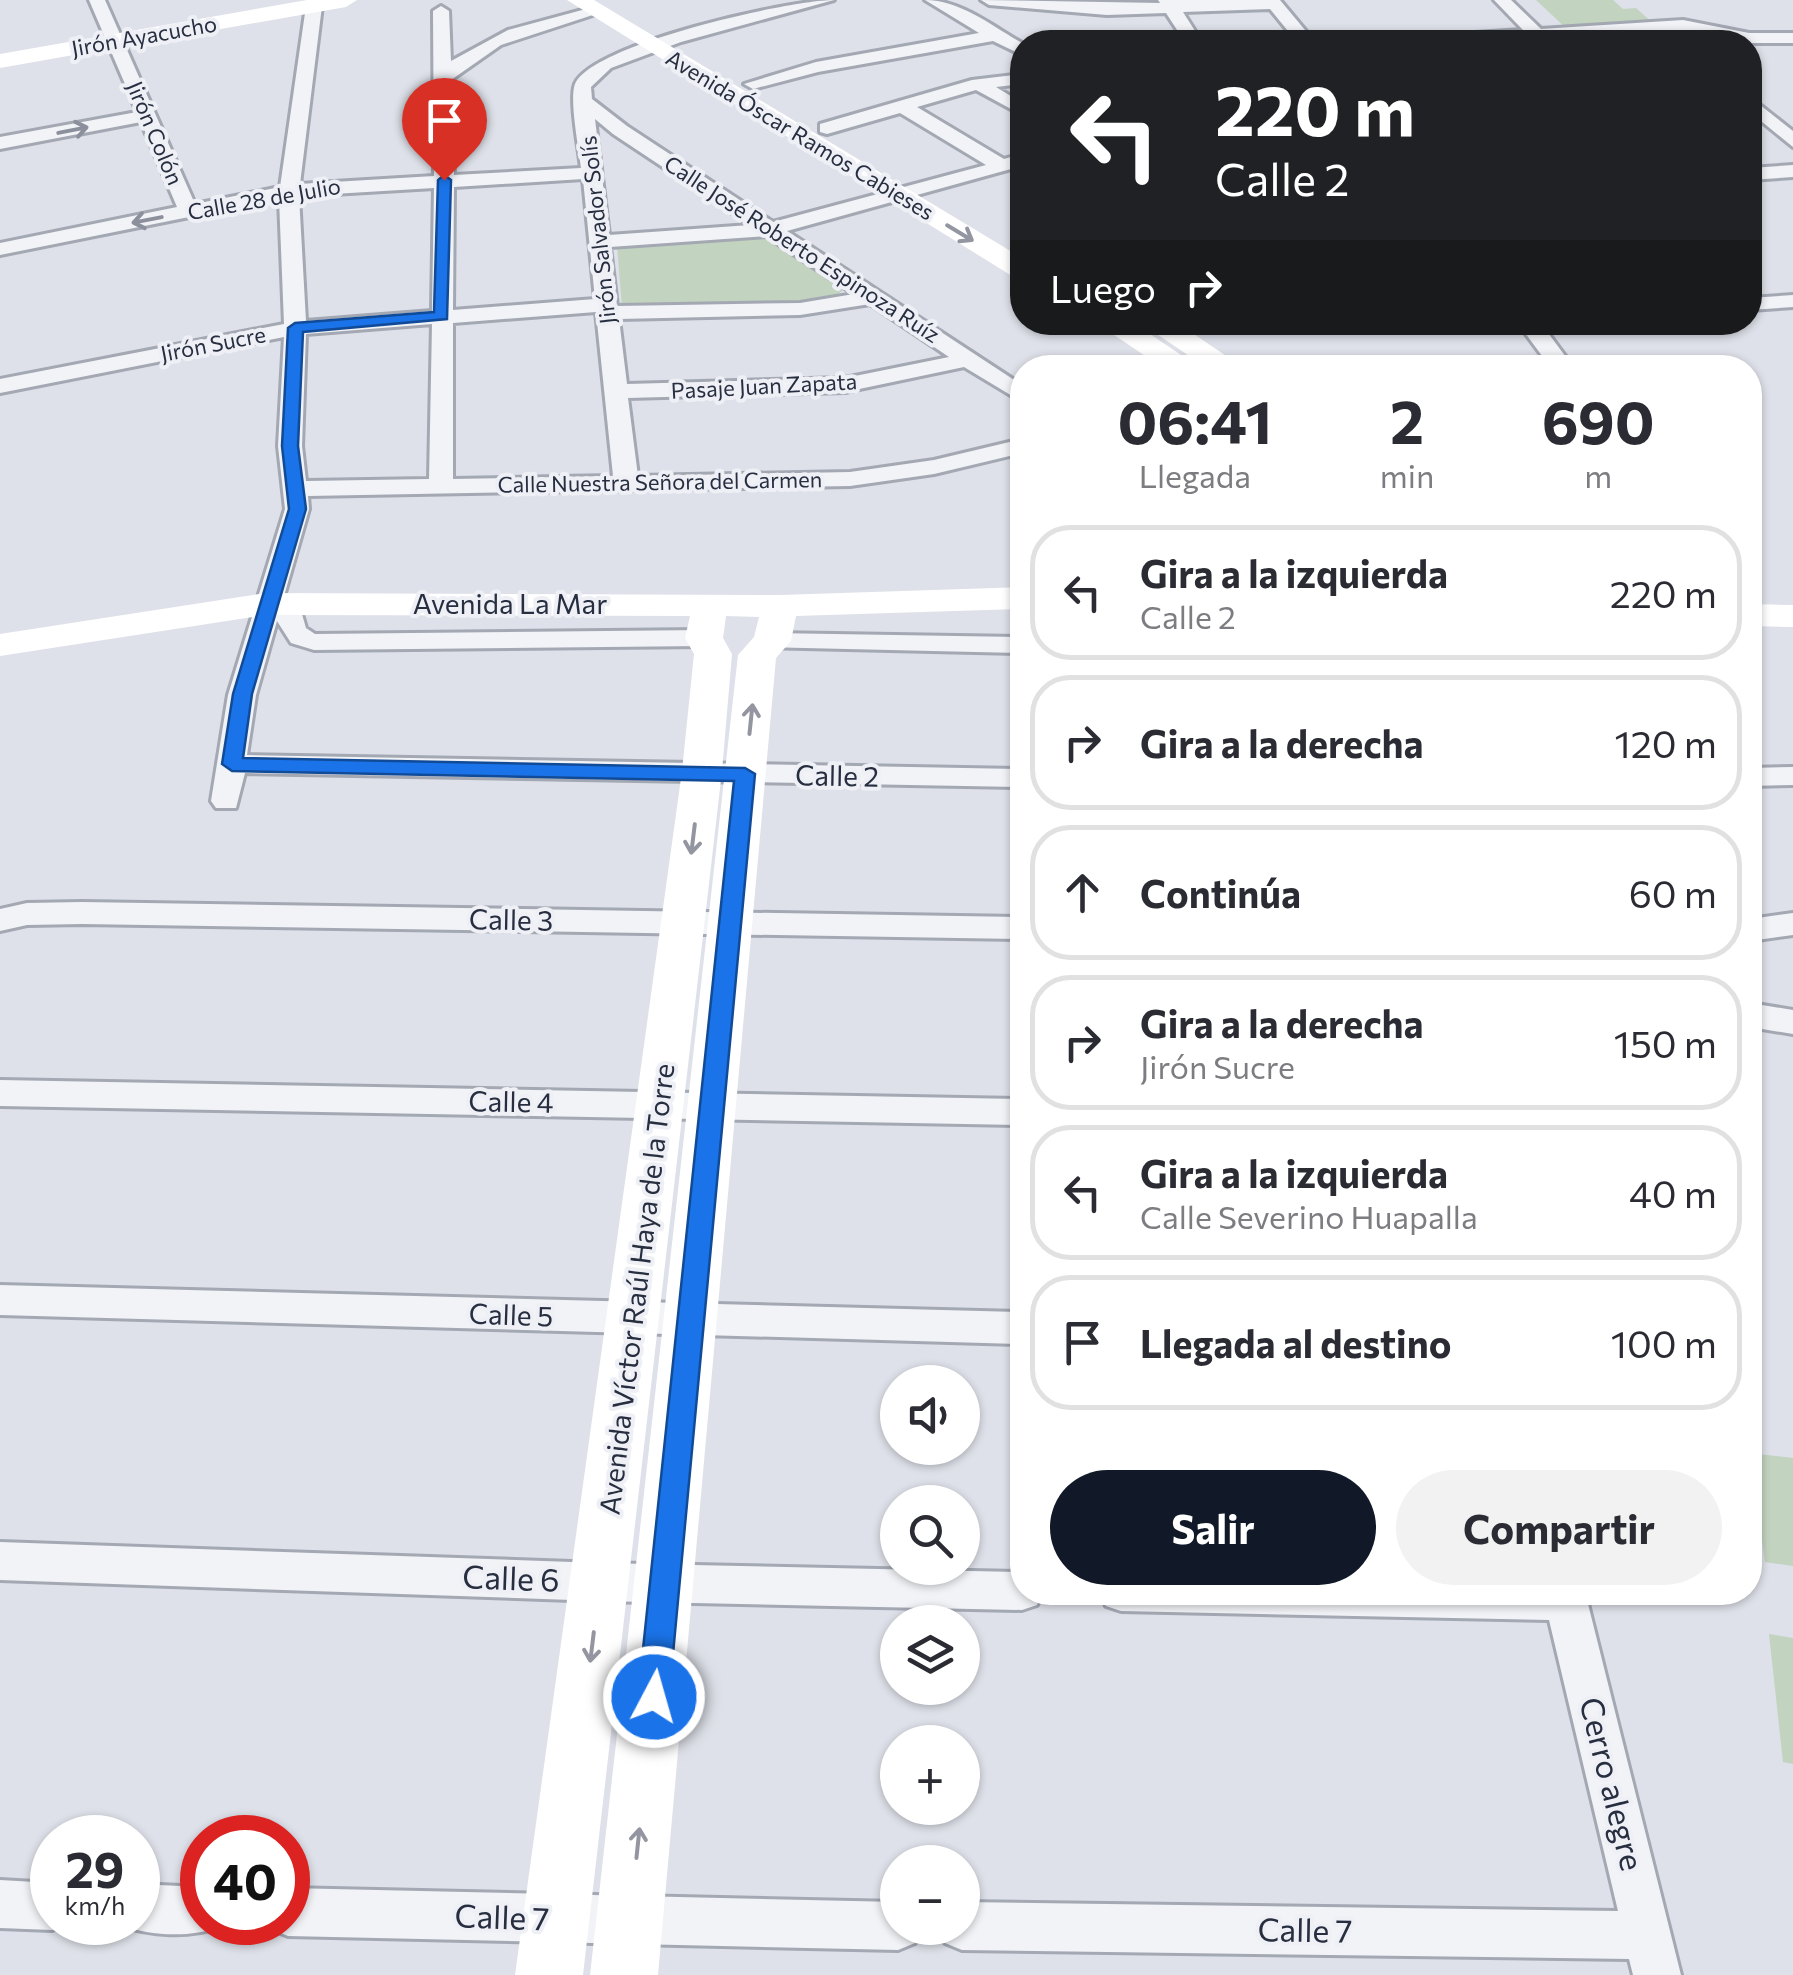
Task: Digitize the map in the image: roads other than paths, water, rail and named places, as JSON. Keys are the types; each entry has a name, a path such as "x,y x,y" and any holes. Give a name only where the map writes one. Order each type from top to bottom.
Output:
{"street":[{"name":"Jirón Colón","path":"97,0 189,212"},
{"name":"Jirón Ayacucho","path":"0,61 346,0"},
{"path":"666,43 826,0"},
{"path":"932,0 1010,42"},
{"path":"990,0 1079,9 1273,2 1296,30"},
{"path":"1502,0 1533,30"},
{"path":"443,78 482,36 594,3"},
{"name":"Avenida Óscar Ramos Cabieses","path":"594,3 753,84 1010,237"},
{"path":"1169,4 1186,30"},
{"path":"226,801 242,694 277,604 298,509 290,446 295,328 289,191 314,6"},
{"path":"441,484 442,11"},
{"path":"1666,14 1683,26"},
{"path":"1619,30 1683,26 1705,30"},
{"path":"753,84 832,63 998,35"},
{"path":"1762,38 1793,38"},
{"name":"Avenida Óscar Ramos Cabieses","path":"666,43 893,192 1010,263"},
{"name":"Jirón Salvador Solís","path":"626,481 582,87 597,68 666,43"},
{"path":"826,128 978,84 1010,80"},
{"path":"978,84 1010,103"},
{"name":"Calle José Roberto Espinoza Ruíz","path":"584,102 620,130 1010,387"},
{"path":"902,106 1002,166"},
{"path":"1762,113 1793,141"},
{"path":"0,143 146,116"},
{"path":"600,242 772,229 893,192 928,188 1010,164"},
{"name":"Calle 28 de Julio","path":"0,249 289,191 592,172"},
{"path":"1762,173 1793,172"},
{"name":"Jirón Sucre","path":"0,386 295,328 441,316 607,309 800,310 874,297"},
{"path":"1762,303 1793,301"},
{"path":"1131,335 1165,355"},
{"path":"1175,335 1208,355"},
{"name":"Pasaje Juan Zapata","path":"616,392 845,386 969,359"},
{"name":"Calle Nuestra Señora del Carmen","path":"293,489 850,479 934,467 1010,449"},
{"name":"Avenida La Mar","path":"0,645 277,604 776,623 1010,599"},
{"path":"1762,616 1793,616"},
{"name":"Avenida Víctor Raúl Haya de la Torre","path":"707,622 724,773"},
{"path":"776,623 1010,644"},
{"name":"Avenida Víctor Raúl Haya de la Torre","path":"549,1975 660,1104 706,924 724,773 757,655 776,623"},
{"name":"Calle 2","path":"232,764 1010,778"},
{"path":"1762,777 1793,776"},
{"name":"Calle 3","path":"0,920 26,914 82,913 1010,928"},
{"name":"Avenida Víctor Raúl Haya de la Torre","path":"624,1975 712,1108 706,924"},
{"path":"1762,928 1793,924"},
{"path":"1762,1018 1793,1022"},
{"name":"Calle 4","path":"0,1094 1010,1112"},
{"name":"Calle 5","path":"0,1300 1010,1328"},
{"name":"Calle 6","path":"0,1561 666,1584 1010,1591"},
{"name":"Cerro alegre","path":"1568,1605 1652,1955"},
{"path":"0,1904 30,1905"},
{"name":"Calle 7","path":"310,1913 880,1926"},
{"name":"Calle 7","path":"980,1927 1652,1955"}]}
